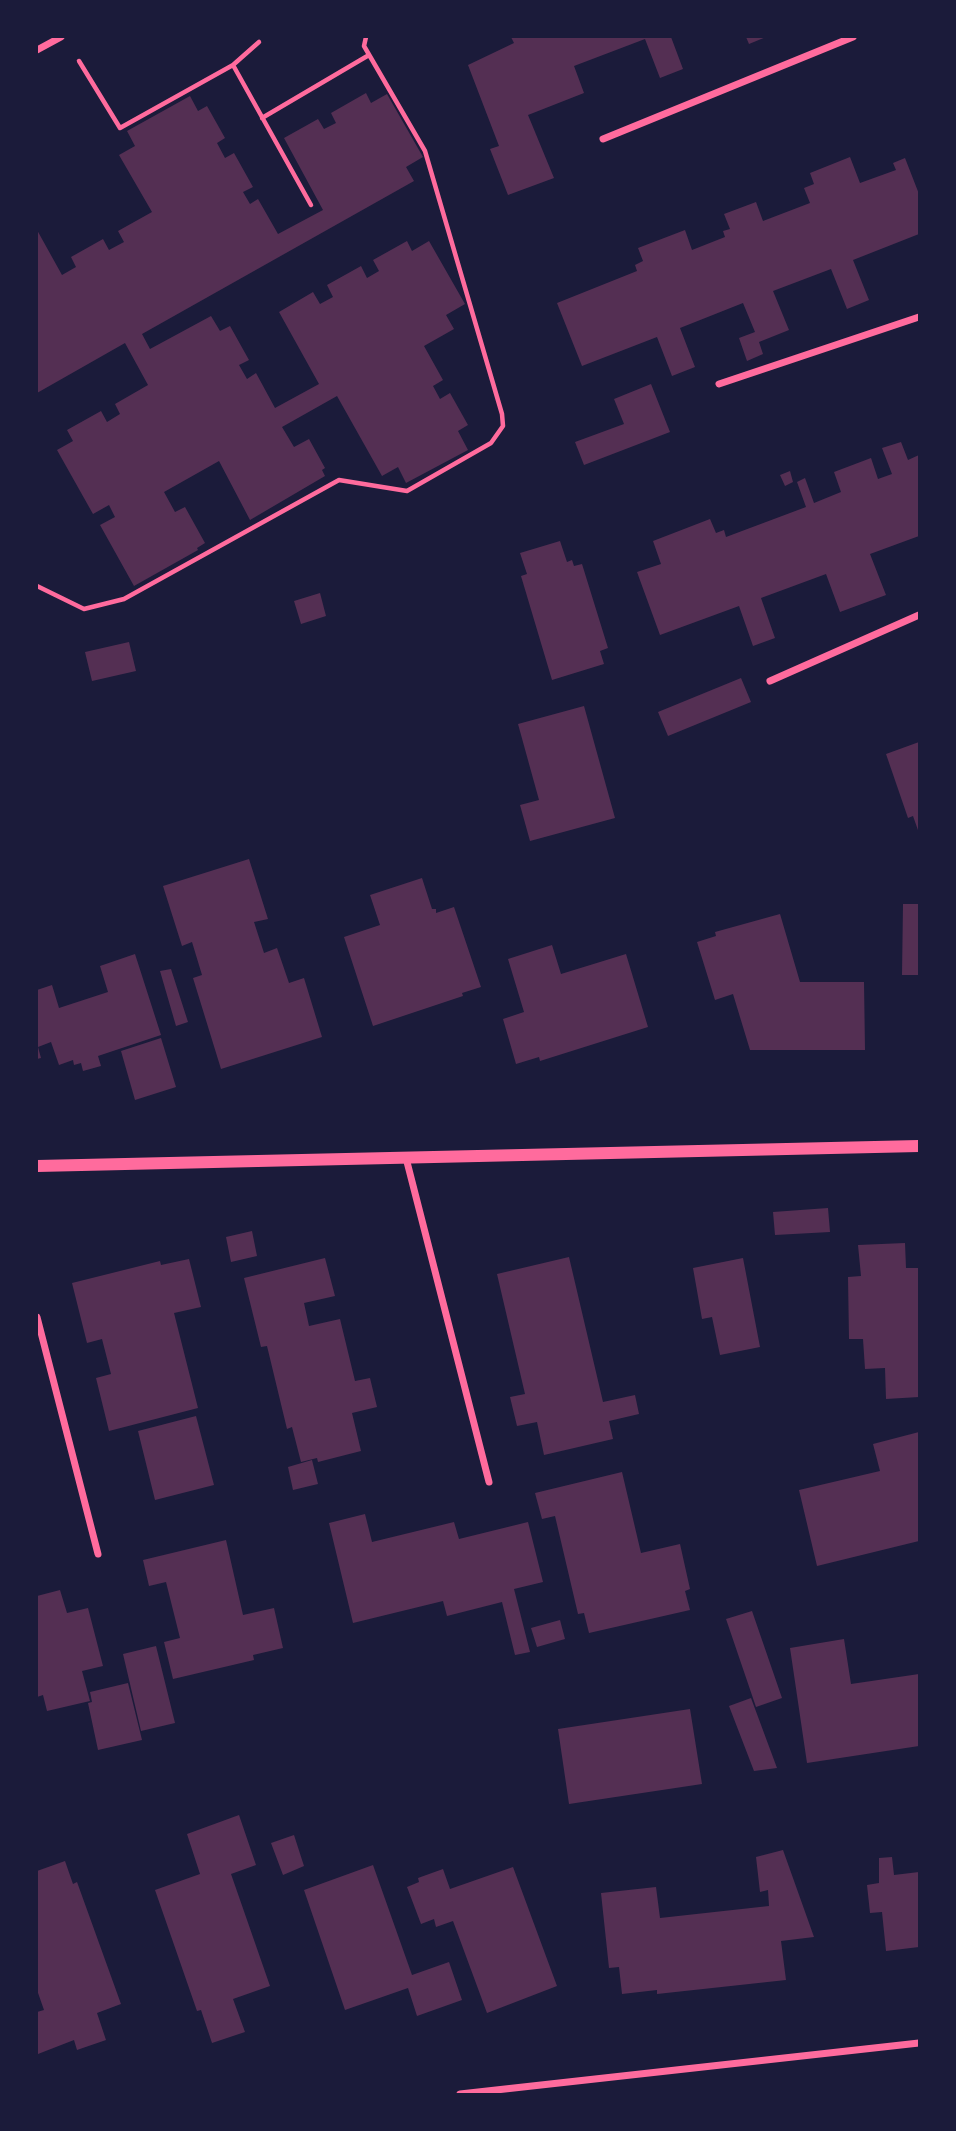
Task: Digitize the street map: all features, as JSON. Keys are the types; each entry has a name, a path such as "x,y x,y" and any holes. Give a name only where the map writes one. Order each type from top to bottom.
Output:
{"street":[{"path":"37,50 61,37"},
{"path":"603,139 853,37"},
{"path":"719,384 919,317"},
{"path":"770,681 919,615"},
{"path":"37,1166 919,1146"},
{"path":"406,1158 489,1482"},
{"path":"37,1317 98,1554"},
{"path":"460,2094 919,2043"}],"path":[{"path":"37,586 84,609 124,599 339,480 407,491 491,443 503,426 502,414 425,151 364,46 366,37"},
{"path":"78,60 120,128 233,65 259,42"},
{"path":"262,118 369,55"},
{"path":"233,65 310,205"}],"building":[{"path":"511,37 671,37 683,69 660,78 645,39 574,66 584,93 528,115 554,178 508,195 490,149 499,146 468,65 514,43"},
{"path":"746,37 766,37 749,44"},
{"path":"366,93 371,103 387,94 423,157 406,167 414,181 142,334 150,349 211,316 220,331 230,326 249,360 239,365 247,379 256,373 275,408 319,384 279,312 313,292 320,304 333,297 327,285 361,266 367,278 379,271 373,260 407,241 412,251 429,241 465,304 446,315 454,329 424,346 443,380 433,386 440,399 450,393 468,425 458,431 468,450 406,483 398,467 382,476 337,396 282,427 294,447 309,439 325,468 322,470 325,476 250,520 219,461 164,492 175,512 185,507 205,543 197,548 198,550 134,586 100,525 115,517 109,505 93,514 57,450 73,441 67,430 101,411 107,422 120,414 115,404 148,385 125,343 37,393 37,230 62,275 76,267 71,257 103,239 109,250 124,242 118,231 152,212 119,155 135,146 127,131 190,96 198,111 207,106 225,138 217,143 225,158 234,153 253,187 243,192 250,204 258,199 278,234 323,210 284,138 318,119 324,129 336,123 331,113"},
{"path":"850,157 860,183 896,170 893,163 905,158 919,194 919,234 853,260 869,300 847,309 831,269 773,291 789,330 759,342 763,354 747,361 739,338 755,332 743,303 680,328 695,367 672,376 657,337 582,366 557,303 637,271 635,265 643,261 638,248 685,230 692,250 725,237 723,231 730,229 724,214 756,202 763,221 810,203 804,188 814,184 810,173"},
{"path":"651,384 670,432 584,465 575,442 624,424 614,399"},
{"path":"901,442 908,460 919,455 919,536 870,554 886,595 840,612 826,574 761,598 775,638 753,646 739,606 660,635 637,572 661,564 653,541 710,519 716,533 724,530 726,537 806,507 797,482 805,478 814,503 841,492 834,472 871,458 878,479 892,474 882,448"},
{"path":"790,471 793,482 785,486 780,475"},
{"path":"560,541 567,562 572,560 574,566 582,564 608,648 600,651 604,664 552,680 521,576 527,574 520,553"},
{"path":"320,593 326,616 301,624 294,601"},
{"path":"129,642 136,671 92,681 85,652"},
{"path":"741,678 751,702 668,736 658,712"},
{"path":"584,706 615,818 530,841 520,805 539,800 518,724"},
{"path":"919,742 919,833 913,816 908,818 886,754"},
{"path":"249,859 268,919 254,922 264,953 277,948 289,983 304,978 322,1037 221,1069 193,978 202,975 192,942 182,946 163,886"},
{"path":"422,878 432,909 436,909 436,913 454,907 481,987 462,993 463,996 373,1026 344,937 380,925 370,895"},
{"path":"903,904 919,904 919,975 902,975"},
{"path":"780,914 800,982 864,982 865,1050 750,1050 733,994 715,1000 697,942 716,936 715,932"},
{"path":"552,945 561,974 626,954 648,1027 540,1061 539,1057 516,1064 503,1019 524,1012 508,959"},
{"path":"135,954 161,1035 98,1056 101,1066 83,1071 81,1063 74,1065 73,1060 59,1065 51,1042 38,1047 41,1058 37,1059 37,990 52,985 59,1008 108,992 100,966"},
{"path":"171,969 188,1022 176,1026 160,971"},
{"path":"161,1038 176,1087 135,1100 121,1051"},
{"path":"828,1208 830,1232 775,1235 773,1212"},
{"path":"252,1231 257,1256 231,1262 226,1237"},
{"path":"905,1243 906,1268 919,1268 919,1397 886,1399 885,1368 865,1369 863,1339 849,1339 848,1277 861,1276 858,1245"},
{"path":"569,1257 603,1402 635,1395 639,1414 609,1421 613,1439 544,1455 537,1422 517,1426 510,1397 525,1394 497,1274"},
{"path":"325,1258 335,1296 304,1303 309,1326 340,1319 355,1381 370,1378 377,1407 352,1413 361,1451 318,1462 317,1458 301,1462 292,1427 287,1429 267,1346 261,1347 244,1278"},
{"path":"743,1258 760,1347 720,1355 712,1317 702,1319 693,1268"},
{"path":"189,1259 201,1307 174,1313 198,1408 109,1431 96,1378 111,1374 102,1339 87,1343 72,1283 160,1261 161,1265"},
{"path":"196,1416 214,1485 155,1500 138,1431"},
{"path":"919,1432 919,1541 817,1566 799,1490 880,1471 873,1444"},
{"path":"312,1460 318,1484 293,1490 288,1467"},
{"path":"622,1472 641,1553 680,1544 690,1589 685,1591 690,1610 589,1633 584,1613 578,1614 555,1516 542,1519 535,1493"},
{"path":"365,1514 372,1542 454,1522 459,1539 528,1522 543,1582 514,1589 530,1652 515,1655 502,1602 447,1616 443,1601 353,1623 329,1523"},
{"path":"226,1540 243,1615 274,1608 283,1648 253,1655 254,1660 173,1679 164,1642 180,1638 166,1582 149,1586 143,1560"},
{"path":"60,1590 67,1613 88,1608 103,1666 82,1671 90,1701 47,1711 43,1695 37,1697 37,1596"},
{"path":"752,1611 782,1698 756,1707 726,1619"},
{"path":"560,1620 565,1639 537,1647 531,1628"},
{"path":"844,1639 851,1684 919,1674 919,1746 807,1763 790,1648"},
{"path":"156,1646 175,1723 141,1731 123,1654"},
{"path":"128,1683 142,1740 98,1750 88,1703 92,1702 90,1692"},
{"path":"751,1698 777,1768 754,1771 729,1706"},
{"path":"690,1709 702,1784 569,1804 558,1729"},
{"path":"239,1815 256,1865 231,1874 270,1986 233,1999 245,2032 212,2043 201,2010 197,2011 155,1890 200,1874 187,1834"},
{"path":"294,1835 304,1866 283,1875 271,1843"},
{"path":"783,1850 814,1937 781,1941 786,1980 657,1994 657,1990 622,1994 619,1967 609,1968 601,1893 656,1887 660,1918 769,1906 768,1890 760,1892 756,1857"},
{"path":"892,1857 894,1875 919,1872 919,1947 886,1951 882,1912 870,1913 867,1885 879,1883 879,1858"},
{"path":"65,1861 73,1884 77,1882 121,2004 97,2013 106,2040 77,2050 74,2040 38,2054 37,2012 44,2010 37,1990 37,1871"},
{"path":"373,1865 412,1975 449,1962 462,2000 417,2016 408,1988 345,2010 304,1890"},
{"path":"513,1867 557,1986 487,2013 453,1921 436,1927 434,1919 421,1924 407,1887 419,1882 418,1878 443,1869 450,1889"}]}
